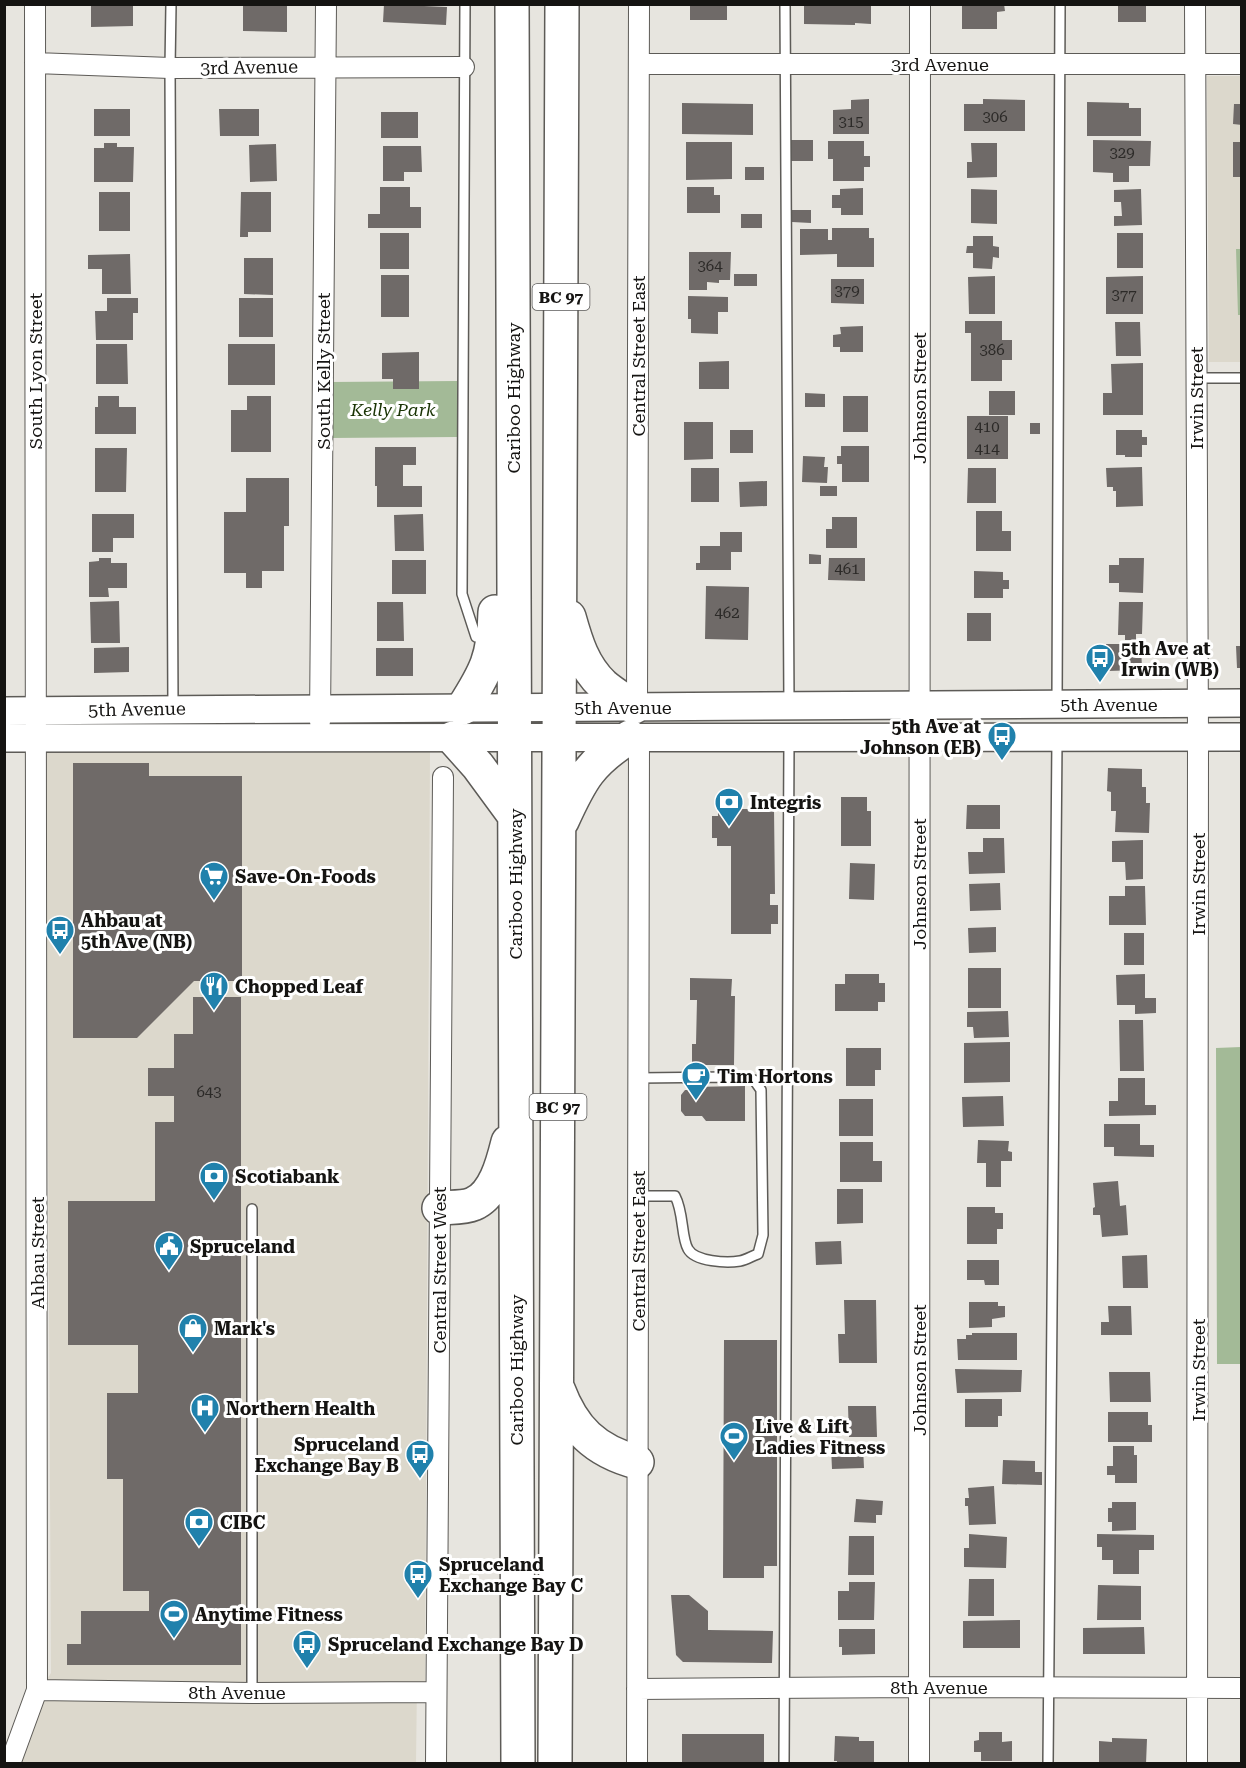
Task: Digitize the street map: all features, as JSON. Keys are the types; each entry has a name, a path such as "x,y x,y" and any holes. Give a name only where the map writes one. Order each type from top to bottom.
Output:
{"highway":[{"name":"Cariboo Highway","path":"512,4 513,293 536,726 559,828 555,1764"},
{"name":"Cariboo Highway","path":"518,1764 514,815 536,726 561,589 562,4"},
{"path":"513,293 499,417 495,615 492,653 458,723 478,766 514,815"},
{"path":"559,828 576,790 589,770 635,722 590,670 579,651 561,589"},
{"path":"536,726 533,1096 540,1145 557,1199"},
{"path":"440,1208 472,1205 482,1199 504,1160 515,1114"},
{"path":"556,1385 566,1411 576,1425 601,1448 619,1457 637,1462"}],"main road":[{"name":"5th Avenue","path":"4,711 320,709 458,723 536,726 635,722 789,706 1242,703"},
{"name":"5th Avenue","path":"635,722 789,737 1242,736"},
{"name":"5th Avenue","path":"4,738 320,738 458,723"}],"street":[{"name":"South Lyon Street","path":"35,4 36,738"},
{"name":"South Kelly Street","path":"320,738 326,4"},
{"name":"Central Street East","path":"637,1764 638,1078 635,722 639,4"},
{"name":"Johnson Street","path":"919,1764 920,4"},
{"name":"Irwin Street","path":"1195,4 1198,703 1197,1764"},
{"name":"3rd Avenue","path":"35,63 170,68 464,67"},
{"name":"3rd Avenue","path":"639,64 1242,64"},
{"name":"Ahbau Street","path":"10,1764 38,1690 36,738"},
{"name":"Central Street West","path":"436,1764 443,777"},
{"name":"8th Avenue","path":"637,1689 1242,1688"},
{"name":"8th Avenue","path":"38,1690 252,1693 436,1692"}],"lane":[{"path":"171,4 173,709"},
{"path":"465,4 462,594 476,637"},
{"path":"785,4 789,706"},
{"path":"1058,704 1060,4"},
{"path":"1196,378 1242,378"},
{"path":"784,1764 789,737"},
{"path":"1048,1764 1058,737"},
{"path":"638,1078 738,1078 754,1080 761,1090 763,1235 758,1254 740,1261 714,1261 697,1258 687,1249 680,1206 675,1196 638,1196"},
{"path":"252,1209 252,1693"}],"shaded area":[{"path":"1207,76 1241,76 1241,362 1209,362"},
{"name":"Spruceland","path":"46,750 430,752 425,1682 417,1682 416,1763 5,1764 5,1743 51,1673"}],"green space":[{"path":"1236,249 1241,249 1241,315 1238,315"},
{"name":"Kelly Park","path":"457,381 457,437 329,438 330,382"},
{"path":"1241,1047 1241,1364 1217,1364 1216,1048"}],"building":[{"path":"243,4 287,4 287,32 243,31"},
{"path":"384,4 424,4 424,6 447,7 446,25 383,22"},
{"path":"690,4 727,4 727,20 690,20"},
{"path":"804,4 871,4 871,24 804,24"},
{"path":"962,4 1004,4 1005,11 997,12 997,29 962,29"},
{"path":"1118,4 1146,4 1146,22 1118,22"},
{"path":"91,5 133,5 133,26 91,27"},
{"path":"869,99 869,134 833,134 833,110 851,109 851,100"},
{"path":"983,99 1025,100 1025,131 964,131 964,104 983,104"},
{"path":"1087,102 1129,103 1129,108 1141,108 1141,136 1087,136"},
{"path":"682,103 753,104 753,135 682,134"},
{"path":"1234,104 1242,104 1242,125 1233,124"},
{"path":"94,109 130,109 130,136 94,136"},
{"path":"219,109 259,109 259,136 220,136"},
{"path":"381,112 418,112 418,138 381,138"},
{"path":"789,140 813,140 813,161 789,161"},
{"path":"1093,140 1151,141 1150,166 1129,166 1129,182 1113,182 1113,173 1093,172"},
{"path":"828,141 864,141 864,156 870,156 870,167 864,167 864,181 833,181 833,159 828,159"},
{"path":"686,142 732,142 732,179 686,180"},
{"path":"1233,142 1242,142 1242,177 1233,177"},
{"path":"104,143 117,143 117,147 134,147 133,182 94,182 94,148 104,148"},
{"path":"971,143 997,143 997,177 967,178 967,162 972,162"},
{"path":"276,144 277,181 250,182 249,145"},
{"path":"383,146 421,146 422,172 404,172 404,181 383,181"},
{"path":"745,167 764,167 764,180 745,180"},
{"path":"380,187 410,187 410,207 421,207 421,228 368,228 368,214 380,214"},
{"path":"687,187 714,187 714,195 720,195 720,213 687,213"},
{"path":"863,188 863,215 841,215 841,208 832,208 832,195 840,195 840,189"},
{"path":"971,189 997,190 997,224 971,223"},
{"path":"1141,189 1142,225 1114,226 1114,216 1122,216 1121,202 1114,202 1114,190"},
{"path":"99,192 130,192 130,231 99,231"},
{"path":"241,192 271,192 271,232 248,232 248,237 240,237"},
{"path":"792,210 811,210 811,223 792,222"},
{"path":"741,214 762,214 762,228 741,228"},
{"path":"832,228 869,228 869,238 874,238 874,267 837,267 837,254 800,255 800,229 828,229 828,240 832,240"},
{"path":"380,233 409,233 409,269 380,269"},
{"path":"1117,233 1143,233 1143,268 1117,268"},
{"path":"973,236 993,236 993,246 999,247 999,258 993,257 992,269 973,268 973,253 966,253 967,246 973,246"},
{"path":"689,252 731,252 730,280 719,280 719,283 707,282 707,290 689,290"},
{"path":"130,254 131,294 102,294 102,269 88,269 88,255"},
{"path":"244,258 273,258 273,295 244,294"},
{"path":"734,274 757,274 757,286 734,286"},
{"path":"381,275 409,275 409,317 381,317"},
{"path":"995,276 995,314 969,314 968,277"},
{"path":"1143,276 1143,314 1106,314 1106,277"},
{"path":"831,279 864,279 864,304 831,303"},
{"path":"688,296 728,297 728,312 718,312 718,334 691,333 691,319 688,319"},
{"path":"107,298 138,298 138,313 133,313 133,340 96,340 95,311 107,311"},
{"path":"239,298 273,298 273,337 239,337"},
{"path":"965,321 1002,321 1002,340 1012,340 1012,360 1002,360 1002,381 971,381 971,333 965,333"},
{"path":"1115,322 1140,322 1141,356 1116,356"},
{"path":"863,326 863,352 840,352 840,347 833,347 833,335 841,334 840,327"},
{"path":"96,344 127,344 128,384 96,384"},
{"path":"228,344 275,344 275,385 228,385"},
{"path":"419,352 419,389 393,389 393,379 382,379 382,353"},
{"path":"729,361 729,389 699,389 699,362"},
{"path":"1143,363 1143,415 1103,415 1103,393 1112,393 1111,364"},
{"path":"989,391 1015,391 1015,415 989,415"},
{"path":"805,393 825,394 825,407 805,407"},
{"path":"98,396 119,396 119,407 136,407 136,434 95,434 95,407 98,407"},
{"path":"247,396 271,396 271,452 231,452 231,410 247,410"},
{"path":"843,396 868,396 868,432 843,432"},
{"path":"967,416 1008,416 1008,459 967,459"},
{"path":"684,422 713,422 713,459 684,460"},
{"path":"1030,423 1040,423 1040,434 1030,434"},
{"path":"730,430 753,430 753,453 730,453"},
{"path":"1116,430 1142,430 1142,437 1147,437 1147,445 1142,445 1142,457 1116,455"},
{"path":"841,446 869,446 869,482 842,482 842,464 837,464 837,456 841,456"},
{"path":"375,447 416,447 416,465 403,465 403,486 422,486 422,507 377,507"},
{"path":"95,448 127,448 126,492 95,492"},
{"path":"803,456 825,457 824,467 828,467 827,483 802,482"},
{"path":"1142,467 1143,506 1116,507 1116,491 1113,491 1113,487 1107,487 1106,468"},
{"path":"691,468 719,468 719,502 691,502"},
{"path":"968,468 996,468 996,503 967,503"},
{"path":"246,478 289,478 289,526 284,526 284,571 262,571 262,588 246,588 246,573 224,573 224,512 246,512"},
{"path":"767,481 767,506 740,507 739,482"},
{"path":"820,486 837,486 837,496 820,496"},
{"path":"976,511 1002,511 1002,531 1011,531 1011,551 976,551"},
{"path":"92,514 134,514 134,538 113,538 113,552 92,552"},
{"path":"423,514 424,551 395,551 394,515"},
{"path":"832,517 857,517 857,548 826,548 826,529 832,529"},
{"path":"720,532 742,532 742,552 731,552 731,570 696,570 696,563 700,563 700,546 720,546"},
{"path":"809,554 821,555 821,564 809,564"},
{"path":"99,558 111,558 111,563 127,563 127,588 108,588 109,597 89,597 89,562 99,561"},
{"path":"829,558 865,558 865,581 828,580"},
{"path":"1119,558 1144,558 1143,593 1119,592 1119,583 1109,583 1109,565 1119,565"},
{"path":"392,560 426,560 426,594 392,594"},
{"path":"974,571 1003,572 1003,580 1009,580 1009,589 1003,589 1003,598 974,598"},
{"path":"706,586 749,587 748,640 705,639"},
{"path":"119,601 120,643 91,643 90,602"},
{"path":"377,602 403,602 404,641 377,641"},
{"path":"1119,602 1143,602 1142,634 1136,634 1136,640 1125,640 1125,635 1118,635"},
{"path":"967,613 991,613 991,641 967,641"},
{"path":"1106,644 1141,644 1142,670 1107,671"},
{"path":"1236,646 1242,646 1242,668 1237,668"},
{"path":"129,647 129,672 94,673 94,648"},
{"path":"376,648 413,648 413,676 376,676"},
{"path":"73,763 149,763 149,776 242,776 242,981 194,981 137,1038 73,1038"},
{"path":"1108,768 1142,769 1142,787 1146,787 1146,803 1150,803 1149,833 1115,832 1116,811 1111,811 1111,792 1107,791"},
{"path":"841,797 867,797 867,811 871,811 871,846 841,846"},
{"path":"967,805 1000,805 1000,829 966,829"},
{"path":"718,809 774,809 775,894 770,894 770,905 778,905 778,924 771,924 771,934 731,934 731,846 717,846 717,838 712,838 712,816 718,816"},
{"path":"983,838 1004,838 1005,873 969,874 968,852 983,852"},
{"path":"1143,840 1143,879 1126,880 1125,862 1112,862 1112,841"},
{"path":"850,863 875,864 874,900 849,899"},
{"path":"1000,883 1001,910 970,911 969,884"},
{"path":"1125,886 1145,886 1146,925 1109,925 1109,896 1125,896"},
{"path":"996,927 996,952 969,953 968,928"},
{"path":"1124,933 1144,933 1144,965 1124,965"},
{"path":"968,968 1001,968 1001,1008 968,1008"},
{"path":"845,974 879,974 879,983 885,983 885,1002 878,1002 878,1011 835,1011 835,984 845,984"},
{"path":"1145,974 1145,998 1156,998 1156,1013 1135,1014 1135,1005 1117,1005 1116,975"},
{"path":"690,978 732,979 731,996 735,996 734,1065 692,1065 692,1044 696,1044 697,1000 690,1000"},
{"path":"193,997 241,997 241,1665 67,1665 67,1644 81,1644 81,1611 149,1611 149,1591 123,1591 123,1479 107,1479 107,1393 138,1393 138,1345 68,1345 68,1201 155,1201 155,1122 174,1122 174,1096 148,1096 148,1068 174,1068 174,1034 193,1034"},
{"path":"1008,1011 1009,1037 974,1038 973,1027 967,1027 967,1012"},
{"path":"1119,1020 1143,1020 1144,1071 1120,1071"},
{"path":"1010,1042 1010,1082 964,1083 964,1043"},
{"path":"846,1048 881,1048 881,1070 875,1070 875,1086 846,1086"},
{"path":"1118,1078 1145,1078 1145,1105 1156,1105 1156,1115 1109,1116 1109,1101 1118,1101"},
{"path":"745,1086 745,1121 706,1121 702,1116 685,1116 681,1111 681,1095 685,1090 691,1090 691,1087"},
{"path":"1003,1096 1004,1126 963,1127 962,1097"},
{"path":"839,1099 873,1099 873,1136 839,1136"},
{"path":"1104,1124 1140,1124 1140,1145 1154,1145 1154,1157 1114,1156 1114,1147 1104,1147"},
{"path":"978,1140 1009,1141 1008,1151 1012,1152 1012,1161 1001,1161 1001,1187 986,1187 986,1163 977,1163"},
{"path":"840,1142 873,1142 873,1161 882,1161 882,1182 840,1182"},
{"path":"1118,1181 1120,1206 1126,1205 1128,1235 1102,1237 1100,1215 1093,1215 1095,1207 1093,1183"},
{"path":"837,1189 863,1189 863,1223 837,1224"},
{"path":"967,1207 995,1207 995,1213 1003,1213 1003,1229 997,1229 997,1244 967,1244"},
{"path":"841,1241 842,1264 816,1265 815,1242"},
{"path":"1147,1255 1148,1288 1123,1288 1122,1256"},
{"path":"967,1260 999,1260 999,1285 985,1285 984,1280 967,1280"},
{"path":"844,1300 876,1300 877,1363 839,1363 838,1334 845,1334"},
{"path":"969,1302 998,1302 998,1306 1005,1306 1005,1317 992,1319 992,1327 969,1328"},
{"path":"1108,1306 1131,1306 1132,1335 1101,1335 1101,1322 1109,1322"},
{"path":"972,1333 1017,1333 1017,1360 958,1360 957,1339 966,1339 966,1335 972,1335"},
{"path":"724,1340 777,1340 777,1566 764,1566 764,1578 723,1578"},
{"path":"955,1369 1022,1370 1021,1392 957,1393"},
{"path":"1109,1372 1150,1372 1151,1402 1110,1402"},
{"path":"965,1399 1002,1399 1002,1416 998,1416 998,1427 965,1427"},
{"path":"848,1406 876,1406 877,1437 849,1437"},
{"path":"1108,1412 1148,1412 1148,1425 1152,1425 1152,1442 1108,1442"},
{"path":"863,1446 864,1468 832,1469 831,1447"},
{"path":"1113,1446 1134,1446 1134,1455 1137,1455 1137,1483 1115,1483 1115,1475 1107,1475 1107,1466 1113,1466"},
{"path":"1003,1460 1035,1461 1035,1472 1042,1472 1042,1485 1002,1484"},
{"path":"994,1486 996,1524 969,1525 968,1506 965,1506 965,1498 969,1498 968,1488"},
{"path":"856,1499 883,1501 882,1515 876,1515 876,1523 854,1522"},
{"path":"1112,1502 1136,1502 1136,1530 1112,1531 1112,1522 1108,1522 1108,1508 1112,1508"},
{"path":"969,1534 1007,1537 1006,1568 964,1567 964,1548 969,1548"},
{"path":"1097,1534 1154,1535 1154,1550 1139,1550 1139,1574 1113,1574 1113,1560 1102,1560 1102,1547 1097,1547"},
{"path":"849,1536 874,1536 874,1575 848,1575"},
{"path":"969,1579 994,1579 994,1616 968,1616"},
{"path":"849,1582 875,1582 874,1620 838,1620 838,1591 849,1591"},
{"path":"1098,1585 1141,1586 1141,1620 1097,1620"},
{"path":"671,1595 689,1595 708,1611 708,1630 773,1631 772,1663 683,1662 676,1655"},
{"path":"1020,1620 1020,1648 963,1648 963,1621"},
{"path":"1144,1627 1145,1654 1083,1654 1083,1628"},
{"path":"839,1629 875,1629 875,1654 842,1655 842,1647 839,1647"},
{"path":"979,1732 1002,1732 1002,1742 1012,1741 1012,1761 981,1761 981,1752 974,1752 974,1741 979,1740"},
{"path":"682,1734 764,1734 764,1764 682,1764"},
{"path":"835,1736 859,1737 859,1741 874,1741 874,1764 837,1764 837,1761 834,1761"},
{"path":"1112,1738 1147,1739 1146,1764 1099,1764 1099,1741 1112,1742"}],"place":[{"name":"5th Ave at Irwin (WB)","path":"1100,684"},
{"name":"5th Ave at Johnson (EB)","path":"1002,762"},
{"name":"Integris","path":"729,828"},
{"name":"Save-On-Foods","path":"214,902"},
{"name":"Ahbau at 5th Ave (NB)","path":"60,956"},
{"name":"Chopped Leaf","path":"214,1012"},
{"name":"Tim Hortons","path":"696,1102"},
{"name":"Scotiabank","path":"214,1202"},
{"name":"Spruceland","path":"169,1272"},
{"name":"Mark's","path":"193,1354"},
{"name":"Northern Health","path":"205,1434"},
{"name":"Live & Lift Ladies Fitness","path":"734,1462"},
{"name":"Spruceland Exchange Bay B","path":"420,1480"},
{"name":"CIBC","path":"199,1548"},
{"name":"Spruceland Exchange Bay C","path":"418,1600"},
{"name":"Anytime Fitness","path":"174,1640"},
{"name":"Spruceland Exchange Bay D","path":"307,1670"}]}
